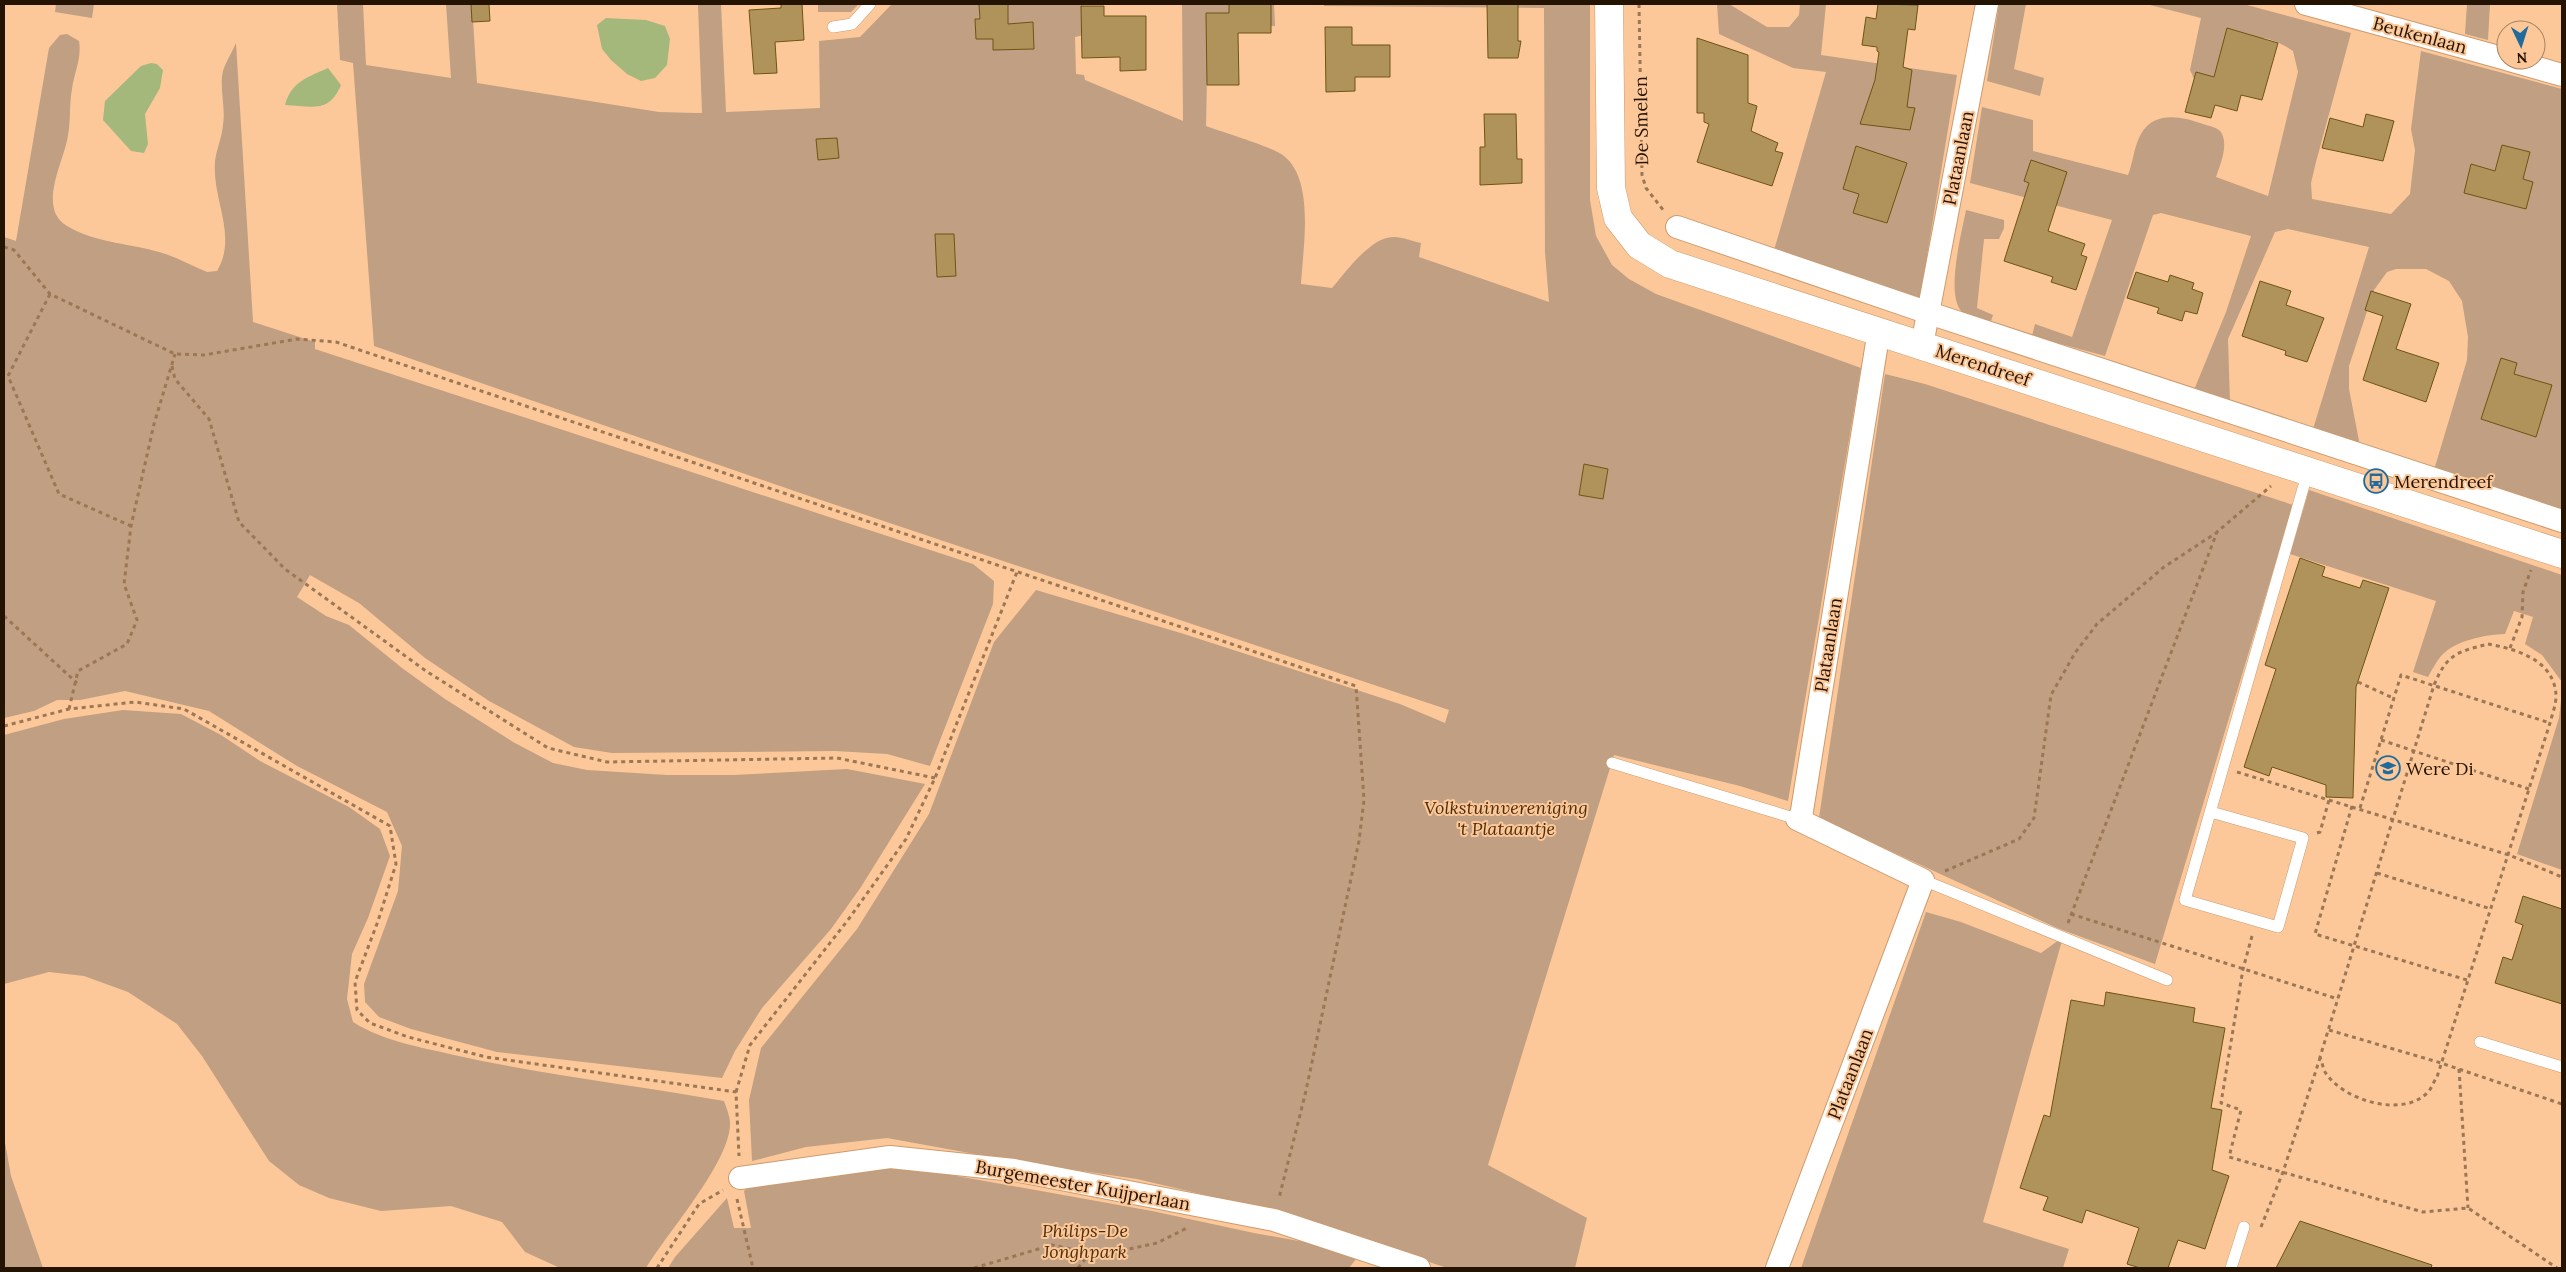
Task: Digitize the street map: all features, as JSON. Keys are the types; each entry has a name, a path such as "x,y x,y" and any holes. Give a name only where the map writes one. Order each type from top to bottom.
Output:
{"street":[{"name":"De Smelen","path":"1609,4 1611,188 1618,218"},
{"name":"Plataanlaan","path":"1922,345 1987,4"},
{"name":"Beukenlaan","path":"2306,4 2496,57"},
{"name":"Beukenlaan","path":"2544,70 2562,75"},
{"name":"Merendreef","path":"1618,218 1639,245 1670,264 1879,330 2562,554"},
{"name":"Merendreef","path":"1677,227 1929,313 2562,521"},
{"name":"Plataanlaan","path":"1797,819 1801,817 1879,330"},
{"path":"1797,819 1924,880"},
{"name":"Plataanlaan","path":"1777,1268 1924,880"},
{"name":"Burgemeester Kuijperlaan","path":"733,1186 890,1157 1014,1170 1274,1220 1419,1268"}],"lane":[{"path":"833,27 852,24 870,4"},
{"path":"2211,812 2303,838 2278,927 2184,900 2211,812 2308,471"},
{"path":"1612,763 1797,819"},
{"path":"1924,880 2167,980"},
{"path":"2480,1042 2562,1067"},
{"path":"2231,1268 2244,1227"}],"path":[{"name":"De Smelen","path":"1640,4 1642,175 1646,188 1677,227"},
{"path":"4,247 14,250 50,294 175,354 204,355 297,339 336,342 1356,686 1364,800 1359,840 1307,1086 1274,1220"},
{"path":"50,294 8,376 59,494 131,526"},
{"path":"69,709 77,683 78,671 127,644 137,620 124,584 131,526 154,424 175,354"},
{"path":"172,366 176,379 209,418 239,522 285,569 426,671 548,748 607,762 837,758 935,778"},
{"path":"1924,880 2019,839 2034,818 2051,695 2074,653 2097,624 2156,573 2217,532 2275,482"},
{"path":"2063,937 2217,532"},
{"path":"2510,648 2522,617 2523,592 2532,564"},
{"path":"753,1268 733,1186 736,1092 750,1045 848,920 906,839 935,778 1017,572"},
{"path":"4,616 77,683"},
{"path":"2244,1227 2259,1232 2282,1172 2320,1057 2329,1030 2395,819 2434,685 2442,666 2456,654 2488,644 2510,648 2530,655 2545,669 2551,679 2556,696 2550,723 2441,1063 2429,1091 2412,1103 2391,1106 2352,1095 2325,1072 2320,1057"},
{"path":"2360,808 2401,675 2550,723"},
{"path":"2358,682 2393,698"},
{"path":"4,726 69,709 135,702 184,708 390,826 396,864 378,921 355,982 358,1010 370,1023 408,1037 486,1057 736,1092"},
{"path":"2380,740 2529,789"},
{"path":"2223,768 2360,808 2509,855 2562,877"},
{"path":"2303,838 2320,832 2329,800"},
{"path":"2352,806 2315,934 2467,980"},
{"path":"2377,873 2491,909"},
{"path":"2071,914 2338,1000"},
{"path":"2256,921 2243,969 2221,1102 2241,1110 2229,1157 2423,1212 2468,1208 2556,1268"},
{"path":"2329,1030 2459,1068 2562,1104"},
{"path":"2459,1068 2468,1208"},
{"path":"657,1268 700,1204 733,1186"},
{"path":"974,1268 1052,1245 1090,1253 1157,1243 1192,1225 1209,1206"},
{"path":"1078,1268 1090,1253"}],"green space":[{"path":"56,4 94,4 92,18 55,12"},
{"name":"Volkstuinvereniging 't Plataantje","path":"337,4 363,4 366,65 451,78 446,4 472,4 477,83 659,112 702,113 698,4 721,4 726,112 820,108 819,41 860,37 892,4 1082,4 1084,35 1075,37 1076,74 1084,75 1085,80 1183,121 1182,4 1274,4 1275,26 1208,29 1206,126 1278,152 1294,167 1304,198 1305,234 1301,284 1332,288 1359,256 1376,242 1385,238 1397,237 1421,243 1419,257 1549,302 1545,252 1544,8 1324,6 1324,4 1590,4 1590,200 1596,236 1612,265 1629,279 1656,294 1861,368 1788,801 1740,786 1614,755 1488,1165 1587,1218 1575,1268 1447,1268 1294,1216 1137,1179 1008,1160 887,1138 806,1147 752,1161 749,1100 761,1048 857,929 929,814 994,642 1036,590 1184,634 1400,704 1445,723 1449,710 806,495 374,346 353,63 340,60","holes":["1584,464 1608,469 1603,499 1579,495"]},
{"path":"818,4 859,4 851,12 818,12"},
{"path":"1717,4 1729,4 1767,27 1789,27 1799,15 1800,4 1826,4 1821,55 1957,75 1919,304 1770,264 1826,72 1793,68 1719,34"},
{"path":"1999,4 2026,4 2014,69 2044,78 2040,96 1987,81"},
{"path":"2146,4 2243,4 2351,33 2311,183 2312,199 2391,214 2410,194 2415,150 2411,129 2421,51 2562,89 2562,514 2434,470 2467,360 2468,337 2462,301 2449,281 2426,269 2396,269 2387,272 2374,290 2349,366 2349,389 2360,446 2313,429 2369,247 2288,229 2275,232 2228,339 2230,402 2194,390 2226,312 2251,236 2161,213 2153,215 2105,356 2032,336 2035,324 2072,337 2112,220 1970,183 1982,107 2033,120 2033,151 2128,175 2141,134 2154,121 2169,117 2186,119 2210,126 2221,132 2224,143 2223,155 2216,177 2268,196 2298,72 2293,51 2274,41 2264,38 2253,38 2231,83 2195,81 2190,70 2201,18"},
{"path":"2467,4 2490,4 2488,40 2465,34"},
{"path":"67,34 79,41 80,47 71,95 68,135 53,196 54,208 58,218 67,226 88,236 162,253 207,272 217,271 223,258 225,245 225,231 215,176 215,162 224,118 222,77 224,68 236,43 253,322 315,342 315,349 973,564 994,581 993,604 930,766 887,754 835,751 612,753 574,747 489,701 425,658 359,603 310,575 297,597 326,616 349,625 402,668 445,699 513,742 553,763 587,770 667,775 734,775 847,769 925,784 861,887 831,929 762,1008 735,1051 722,1078 497,1052 411,1029 379,1017 365,1002 364,984 398,891 402,846 387,812 297,766 209,711 125,691 80,700 57,700 34,711 4,718 4,237 16,241 49,48 60,35"},
{"path":"1966,210 2004,220 2004,228 1999,239 1984,239 1977,308 1993,315 1991,321 1965,314 1959,307 1955,296 1958,249"},
{"path":"1885,374 1925,384 2293,505 2155,964 2057,928 1819,818"},
{"path":"2309,490 2562,575 2562,682 2542,655 2525,644 2533,617 2514,611 2505,634 2479,637 2454,646 2441,656 2428,677 2413,672 2436,601 2290,554"},
{"path":"2562,692 2562,870 2517,854 2559,718"},
{"path":"123,710 181,714 221,735 260,761 349,807 380,829 390,856 368,918 352,954 347,999 353,1022 389,1039 454,1055 555,1074 724,1101 730,1123 728,1139 720,1157 696,1197 646,1268 560,1268 525,1252 502,1222 451,1206 381,1211 329,1198 299,1185 269,1161 202,1056 177,1024 128,992 84,976 49,972 4,984 4,735 64,719"},
{"path":"1926,912 1961,922 2041,953 2063,937 1983,1222 2069,1249 2063,1268 1801,1268"},
{"path":"4,1137 11,1176 43,1268 4,1268"},
{"name":"Philips-De Jonghpark","path":"890,1164 1152,1211 1310,1243 1356,1259 1349,1268 668,1268 675,1257 727,1198 734,1228 751,1228 744,1191 753,1183"}],"shaded area":[{"path":"606,18 646,20 665,26 670,39 667,65 655,78 641,81 627,74 602,49 597,25"},
{"path":"151,63 157,64 163,70 160,88 145,114 148,144 144,153 131,151 103,120 105,101 141,66"},
{"path":"328,68 341,85 331,100 325,104 311,107 285,105 291,91 301,81"}],"building":[{"path":"471,4 489,4 490,21 472,22"},
{"path":"781,4 802,4 804,40 775,42 777,73 754,74 749,10 781,8"},
{"path":"979,4 1008,4 1008,24 1033,22 1034,49 993,50 993,39 976,39 975,19 980,19"},
{"path":"1229,4 1271,4 1271,33 1238,33 1239,85 1207,85 1206,13 1229,13"},
{"path":"1487,4 1518,4 1518,41 1521,41 1518,58 1488,58"},
{"path":"1878,4 1918,5 1915,30 1908,29 1903,67 1912,70 1907,107 1915,108 1910,130 1860,124 1875,80 1879,52 1877,47 1862,45 1866,17 1876,19"},
{"path":"1081,6 1104,6 1104,16 1146,16 1146,70 1120,71 1120,57 1082,58"},
{"path":"1325,27 1352,27 1352,45 1390,45 1390,77 1355,77 1355,91 1326,92"},
{"path":"2227,28 2278,43 2262,100 2241,95 2237,111 2215,105 2211,118 2185,112 2196,72 2214,77"},
{"path":"1697,38 1748,55 1748,103 1757,106 1751,131 1778,143 1775,151 1783,153 1772,186 1697,162 1709,124 1704,122 1704,113 1697,113"},
{"path":"1484,114 1516,114 1517,159 1522,159 1522,183 1480,185 1480,147 1485,147"},
{"path":"2366,114 2394,121 2383,161 2322,148 2330,118 2363,127"},
{"path":"837,138 839,158 818,160 816,139"},
{"path":"2502,145 2530,152 2523,179 2533,182 2526,209 2464,193 2471,164 2495,171"},
{"path":"1856,146 1907,163 1887,223 1853,213 1859,194 1843,189"},
{"path":"2031,160 2067,172 2048,231 2085,244 2081,255 2087,257 2076,290 2051,282 2053,277 2004,261 2029,183 2024,181"},
{"path":"935,234 954,234 956,276 937,277"},
{"path":"2136,272 2168,282 2170,275 2194,283 2192,289 2203,293 2197,314 2185,311 2182,321 2157,313 2159,308 2127,298"},
{"path":"2260,281 2291,291 2286,305 2324,318 2307,362 2285,355 2286,351 2242,336"},
{"path":"2371,291 2411,304 2396,349 2439,363 2426,402 2363,380 2383,316 2365,310"},
{"path":"2501,358 2517,363 2514,374 2552,385 2536,437 2481,419"},
{"path":"1584,464 1608,469 1603,499 1579,495"},
{"path":"2300,558 2325,567 2322,576 2360,588 2363,580 2389,588 2356,687 2353,798 2326,797 2326,785 2272,767 2269,776 2244,767 2276,669 2265,665"},
{"path":"2523,896 2562,909 2562,1004 2495,983 2503,957 2512,960 2523,925 2515,922"},
{"path":"2106,992 2195,1008 2193,1022 2225,1028 2211,1108 2222,1110 2212,1170 2229,1176 2205,1249 2178,1240 2168,1268 2140,1268 2127,1264 2139,1228 2086,1210 2082,1223 2043,1210 2048,1197 2020,1188 2044,1115 2050,1117 2071,1000 2104,1006"},
{"path":"2300,1221 2432,1265 2431,1268 2276,1268"}],"place":[{"name":"Merendreef","path":"2376,481"},
{"name":"Were Di","path":"2388,768"}]}
